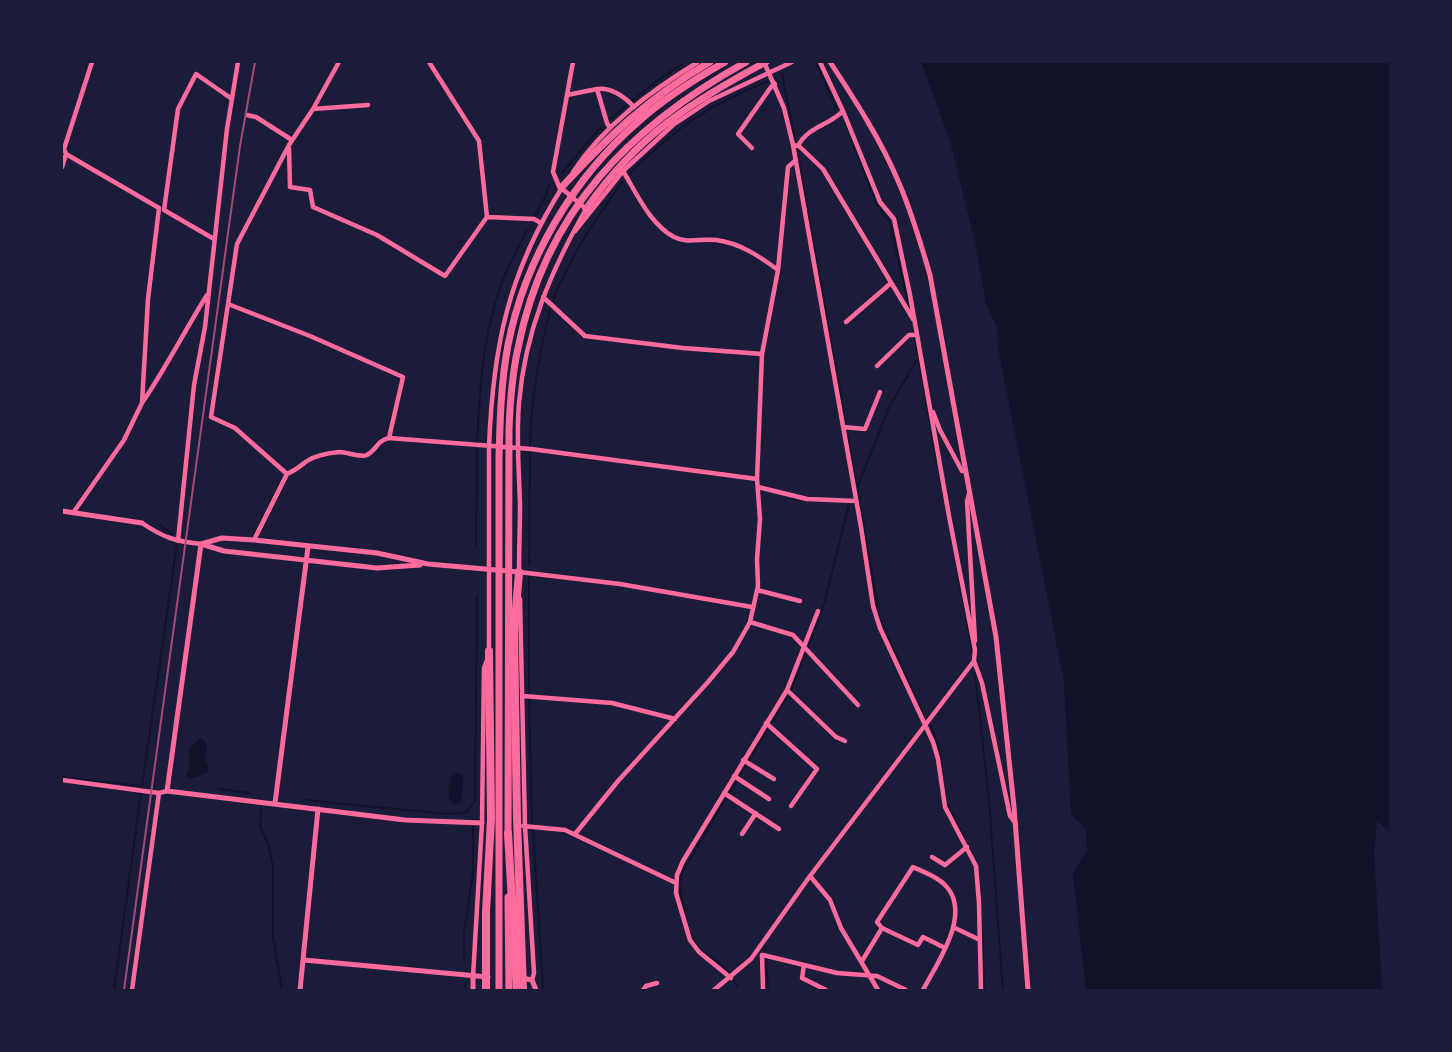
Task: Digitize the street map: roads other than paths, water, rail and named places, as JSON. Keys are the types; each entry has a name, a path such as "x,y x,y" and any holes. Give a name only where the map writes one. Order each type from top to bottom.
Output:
{"highway":[{"path":"561,188 614,132 664,90 708,62"},
{"path":"499,990 499,458 501,400 508,344 523,292 539,253 555,222 584,179 638,121 725,62"},
{"path":"509,990 509,430 513,373 518,347 532,297 551,250 591,186 627,146 663,114 708,83 746,62"},
{"path":"586,209 624,160 654,132 703,96 765,62"},
{"path":"519,572 514,633 521,983"},
{"path":"487,981 486,912 491,819 489,651"},
{"path":"508,833 521,983"}],"street":[{"path":"62,167 66,154 64,149 92,62"},
{"path":"178,541 194,385 205,327 229,113 238,62"},
{"path":"287,474 235,428 211,417 237,244 291,143 339,62"},
{"path":"291,143 290,188 310,190 313,207 377,235 445,276 487,217 479,141 429,62"},
{"path":"536,990 532,980 534,973 523,826 520,505 517,448 519,403 528,344 543,297 569,238 586,209 556,183 553,172 573,62"},
{"path":"473,990 484,824 484,668 489,651 489,447 494,374 502,323 519,272 541,223 580,160 631,103 698,62"},
{"path":"708,62 724,93"},
{"path":"765,62 796,145 796,160 873,606 880,628 926,724 938,759 945,807 976,866 980,903 981,990"},
{"path":"569,238 623,171 674,125 724,93 792,62"},
{"path":"820,62 843,111 880,202 894,219 975,650"},
{"path":"830,62 857,102 893,169 916,228 930,275 996,637 1016,824 1028,990"},
{"path":"142,403 148,299 178,109 196,74 232,99"},
{"path":"752,148 738,134 775,84"},
{"path":"567,95 597,89 608,90 631,103"},
{"path":"597,89 610,128"},
{"path":"313,109 368,105"},
{"path":"796,145 817,127 837,117 843,111"},
{"path":"229,113 237,114"},
{"path":"247,115 256,117 291,143"},
{"path":"796,145 823,169 915,321"},
{"path":"66,154 214,240"},
{"path":"575,834 618,781 733,652 750,622 757,590 760,519 757,479 762,354 778,270 788,167 796,160"},
{"path":"623,171 648,212 663,230 686,241 715,240 744,248 778,270"},
{"path":"487,217 534,219 541,223"},
{"path":"846,322 891,283"},
{"path":"73,513 124,440 142,403 208,293"},
{"path":"543,297 585,336 683,348 762,354"},
{"path":"228,304 310,336 403,377 389,438"},
{"path":"877,366 909,335 915,335"},
{"path":"843,427 865,429 880,392"},
{"path":"930,407 947,445 962,471 965,471"},
{"path":"254,540 287,474 297,470 306,461 319,456 341,452 365,456 380,441 389,438 517,448 757,479"},
{"path":"758,487 807,499 856,501"},
{"path":"970,492 967,501 974,662 982,683 1010,816 1016,824"},
{"path":"62,511 142,523 162,537 224,551 377,568 428,564"},
{"path":"201,544 222,538 377,553 428,564 620,584 752,607"},
{"path":"167,791 201,544"},
{"path":"275,803 308,546"},
{"path":"757,590 800,601"},
{"path":"732,977 699,952 692,943 676,893 676,883 683,861 789,691 818,611"},
{"path":"750,622 793,635 858,705"},
{"path":"714,990 751,959 810,876 974,662"},
{"path":"789,691 836,737 845,741"},
{"path":"523,696 612,703 675,719"},
{"path":"768,725 818,769 791,806"},
{"path":"746,762 774,779"},
{"path":"736,778 769,799"},
{"path":"62,780 159,793 167,791 275,803 405,820 484,824"},
{"path":"132,990 159,793"},
{"path":"726,794 779,829"},
{"path":"300,990 318,809"},
{"path":"742,834 756,813"},
{"path":"523,826 565,830 676,883"},
{"path":"933,858 945,865 967,847"},
{"path":"923,990 945,948 955,928 956,915 950,890 943,883 913,867 877,922 882,928 918,945 922,937 945,948"},
{"path":"810,876 830,900 841,927 878,990"},
{"path":"862,961 882,928"},
{"path":"955,928 980,940"},
{"path":"761,946 764,955 763,990"},
{"path":"764,955 837,973 877,976 906,990"},
{"path":"304,960 473,976 487,981"},
{"path":"804,965 802,978 826,990"},
{"path":"521,983 532,980"},
{"path":"643,990 646,986 657,983"}],"waterway":[{"path":"609,120 653,84 685,62"},
{"path":"817,64 836,108"},
{"path":"781,75 796,144"},
{"path":"628,175 660,145 693,120 728,99 769,81"},
{"path":"845,122 876,203 890,223 909,308"},
{"path":"562,173 601,127"},
{"path":"797,151 845,419"},
{"path":"553,300 584,239 622,182"},
{"path":"535,216 549,184"},
{"path":"477,443 481,379 487,336 505,275 527,229"},
{"path":"530,445 536,375 551,306"},
{"path":"913,327 937,463"},
{"path":"857,488 890,405 918,358"},
{"path":"848,437 880,619 923,714"},
{"path":"476,545 477,449"},
{"path":"529,565 530,453"},
{"path":"687,921 679,886 682,872 791,690 824,605 849,503"},
{"path":"160,525 173,534"},
{"path":"142,786 177,544"},
{"path":"956,563 973,655"},
{"path":"529,576 529,693"},
{"path":"475,802 477,596"},
{"path":"975,673 989,801 1003,990"},
{"path":"529,699 532,822"},
{"path":"931,726 940,751 942,770"},
{"path":"62,777 142,786"},
{"path":"219,789 249,793"},
{"path":"114,990 141,793"},
{"path":"303,800 449,814 467,812 473,803"},
{"path":"946,802 976,861"},
{"path":"261,808 260,827 267,841 273,865 273,936 282,990"},
{"path":"464,961 464,933 473,873 473,827"},
{"path":"533,829 543,990"},
{"path":"982,930 984,990"},
{"path":"690,932 701,949 728,972 738,990"},
{"path":"765,946 768,990"},
{"path":"465,983 465,990"}],"railway":[{"path":"124,990 240,146 255,62"}]}
